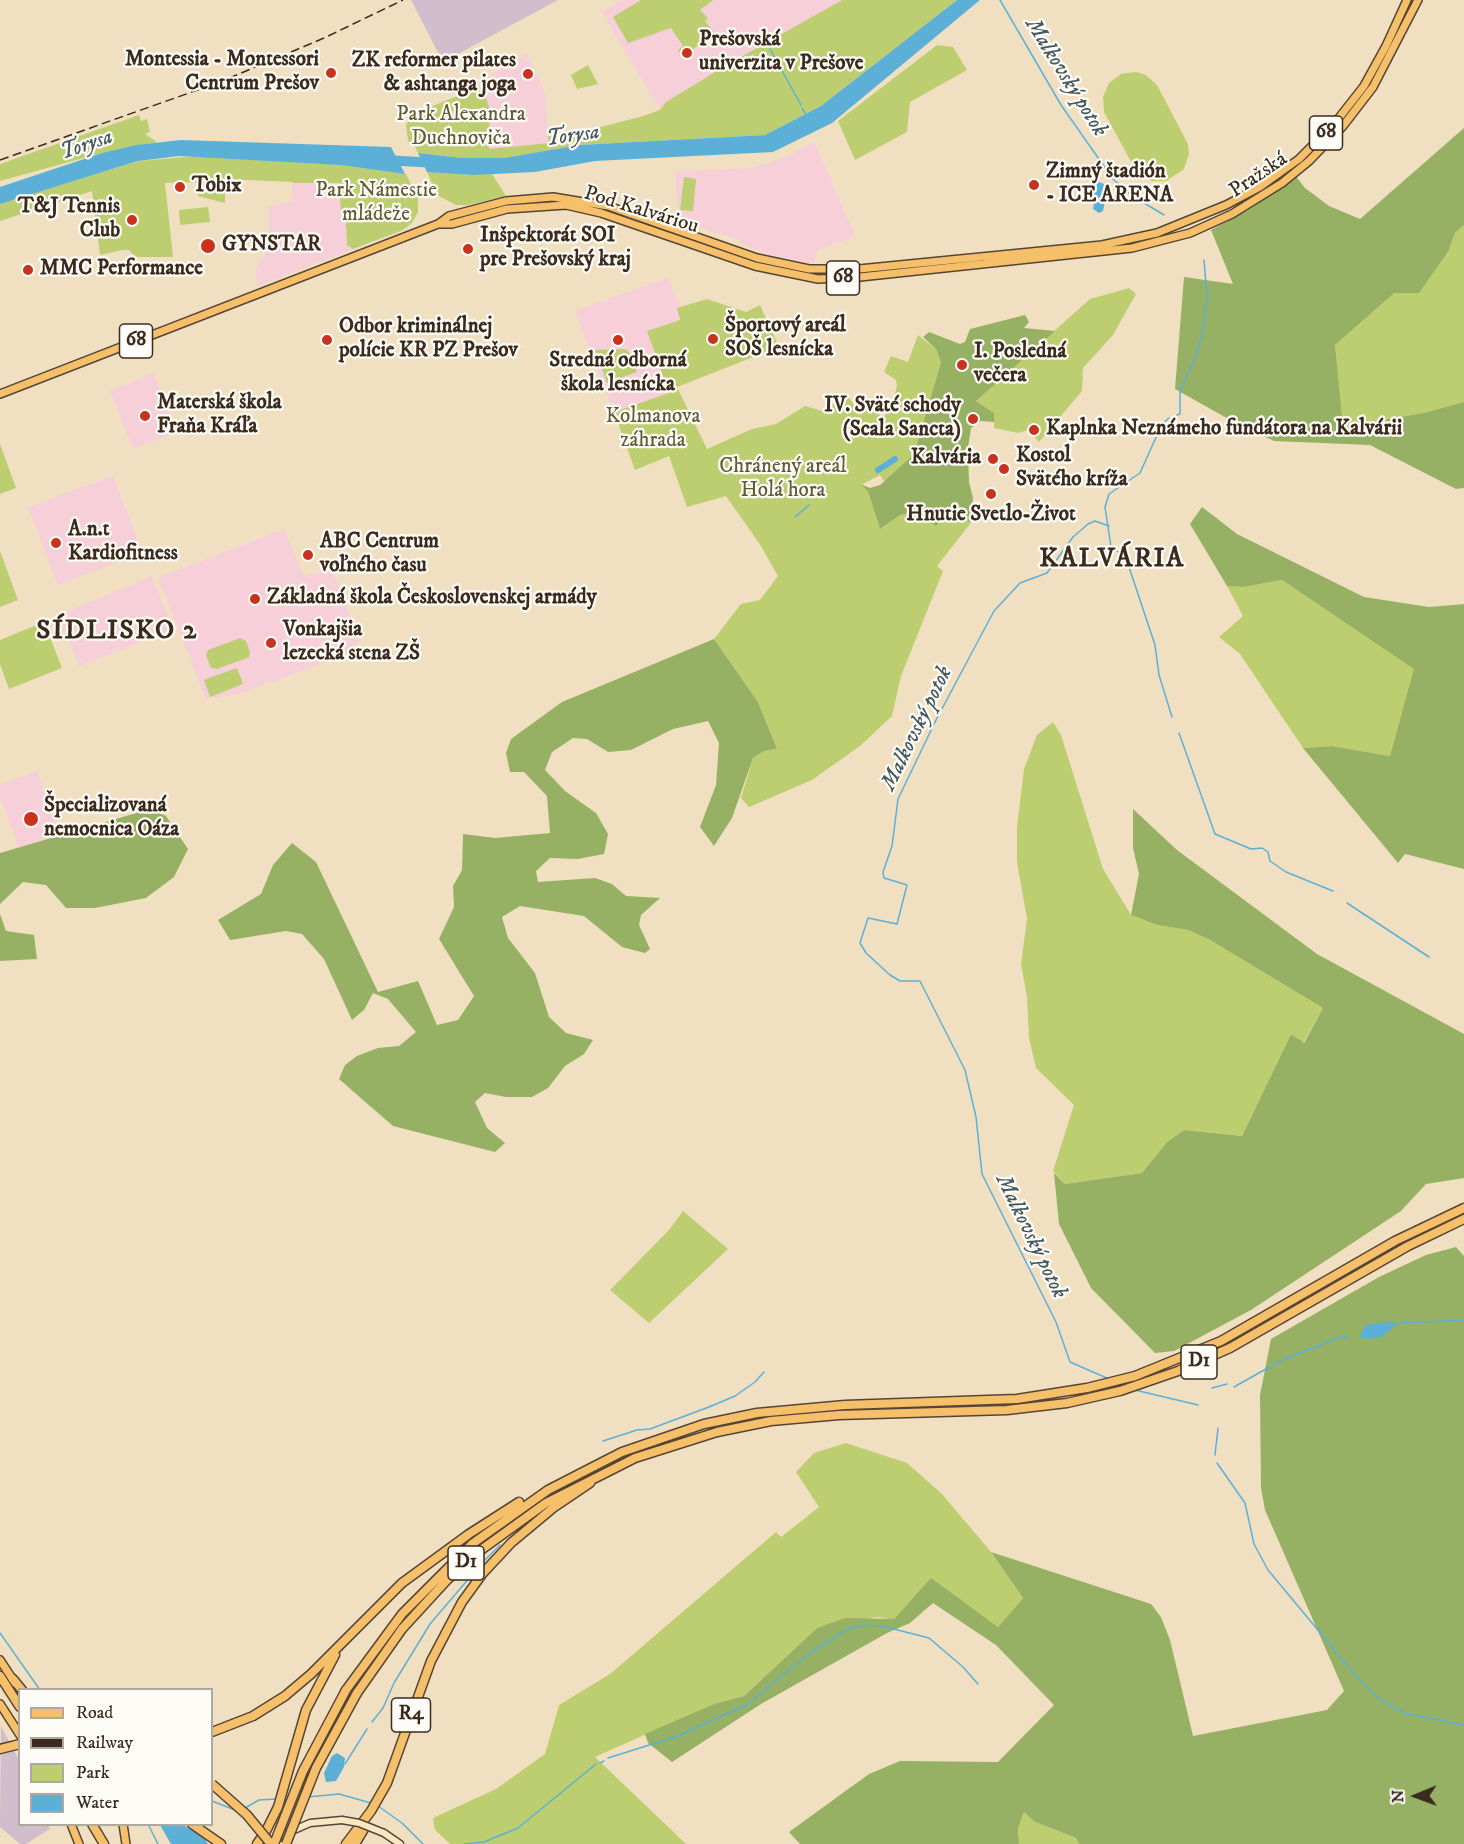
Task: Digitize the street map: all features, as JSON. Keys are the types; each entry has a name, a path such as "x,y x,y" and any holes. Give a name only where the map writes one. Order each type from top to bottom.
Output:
{"highway":[{"name":"D1","path":"271,1844 303,1772 346,1690 385,1635 437,1576 493,1527 548,1490 598,1463 642,1444 704,1424 738,1417 811,1407 998,1401 1087,1388 1166,1365 1243,1330 1395,1241 1464,1208"},
{"name":"D1","path":"286,1844 316,1768 357,1693 402,1629 446,1581 474,1556 546,1503 608,1470 685,1440 771,1421 839,1415 1007,1410 1092,1398 1178,1371 1257,1334 1373,1265 1464,1219"},
{"name":"R4","path":"346,1844 380,1797 394,1765 431,1660 462,1602 483,1573 511,1543 553,1508 608,1470"},
{"path":"213,1732 253,1716 285,1696 311,1674 388,1594 427,1563 522,1500 548,1490"},
{"path":"257,1844 271,1823 278,1807 295,1741 308,1703 329,1664 350,1634"},
{"path":"0,1676 18,1704"},
{"path":"14,1679 19,1688"},
{"path":"0,1749 18,1744"},
{"path":"213,1785 247,1815 271,1844"},
{"path":"355,1844 371,1811"},
{"path":"93,1826 104,1844"},
{"path":"195,1826 221,1844"}],"main road":[{"name":"Pražská","path":"1164,230 1226,205 1257,189 1299,159 1335,123 1364,86 1407,0"},
{"name":"Pražská","path":"1178,237 1224,218 1262,196 1326,145 1373,87 1418,0"},
{"name":"Pod Kalváriou","path":"438,224 449,216 482,205 535,198 576,199 608,206 769,262 808,269 838,270 1102,244 1164,230"},
{"name":"Pod Kalváriou","path":"438,224 452,224 507,209 566,205 601,213 755,266 818,279 1104,252 1178,237"},
{"name":"68","path":"0,394 438,224"},
{"path":"0,1660 14,1679"},
{"path":"0,1704 18,1732"},
{"path":"271,1844 284,1832 301,1825 342,1820 368,1826 400,1844"},
{"path":"72,1826 79,1844"},
{"path":"123,1826 126,1844"}],"shaded area":[{"path":"411,0 558,0 443,62"},
{"name":"Prešovská univerzita v Prešove","path":"622,0 842,0 725,66 666,102 660,110 602,12"},
{"path":"527,54 545,92 549,143 489,149 491,124 483,89 495,80 492,74"},
{"path":"814,142 855,236 818,250 814,263 770,255 740,243 740,240 679,221 675,171 752,168 782,159"},
{"path":"293,183 340,183 341,213 346,222 347,245 353,249 258,286 255,271 270,245 269,206 291,202"},
{"name":"Stredná odborná škola lesnícka","path":"667,278 681,307 677,308 681,319 647,331 669,393 614,412 575,311"},
{"name":"Materská škola Fraňa Kráľa","path":"154,373 176,432 133,449 110,391"},
{"path":"113,476 142,552 58,585 28,507"},
{"name":"Základná škola Československej armády","path":"284,529 304,577 331,567 359,642 330,661 238,694 206,699 158,578"},
{"path":"152,576 173,629 79,666 59,615"},
{"name":"Špecializovaná nemocnica Oáza","path":"37,771 60,836 19,848 0,797 0,785"},
{"path":"1,1726 18,1758 18,1826 48,1826 50,1829 26,1844 20,1844 0,1827"}],"green space":[{"path":"641,0 713,0 700,10 708,18 705,21 717,36 697,46 683,58 678,50 683,46 671,28 628,43 613,17"},
{"name":"Park Alexandra Duchnoviča","path":"842,0 957,0 821,106 765,135 579,145 504,158 462,158 418,153 413,143 408,141 406,125 413,114 482,86 490,110 489,149 549,143 548,136 582,132 643,116 660,110 666,102 725,66"},
{"path":"937,45 953,47 967,70 910,102 907,132 855,160 838,121"},
{"path":"588,65 598,84 577,89 571,75"},
{"path":"1136,72 1146,75 1157,85 1188,144 1189,154 1184,169 1166,181 1151,181 1135,169 1104,112 1103,97 1109,83 1121,74"},
{"path":"139,115 141,121 147,119 150,132 145,134 157,142 102,153 0,181 0,164"},
{"path":"1464,128 1464,225 1455,233 1449,250 1419,293 1394,293 1335,345 1343,427 1423,413 1464,402 1464,488 1456,489 1370,445 1274,441 1232,421 1175,389 1184,277 1233,284 1211,230 1250,209 1295,175 1305,188 1329,206 1360,219"},
{"path":"207,155 340,165 406,174 418,199 418,212 412,223 403,230 353,249 347,245 346,222 341,213 339,183 293,183 291,202 293,182 225,179 225,203 198,196 196,182 165,183 173,257 135,257 129,250 100,255 92,191 0,221 0,204 24,196 139,161"},
{"name":"Park Námestie mládeže","path":"427,172 492,174 506,196 468,205 456,205 437,195"},
{"path":"684,177 696,179 693,211 680,210"},
{"path":"208,207 210,222 180,225 179,210"},
{"path":"1464,225 1464,402 1423,413 1342,427 1335,345 1394,292 1449,250 1455,233"},
{"path":"1129,288 1136,294 1113,335 1083,368 1082,391 1039,442 1028,430 1018,433 994,428 994,413 976,401 1090,299"},
{"path":"707,299 746,312 760,305 779,347 677,387 707,449 752,429 776,424 805,406 822,411 847,395 860,413 870,406 883,418 891,408 897,386 896,380 884,372 891,356 908,362 918,335 936,349 941,363 941,375 913,457 888,487 880,475 861,485 868,492 880,529 900,515 957,502 970,524 937,566 943,571 901,676 892,716 860,746 812,780 749,807 741,798 753,758 764,751 777,749 758,702 714,639 741,604 760,600 778,576 761,546 726,496 687,507 669,456 635,470 614,412 669,393 647,331 680,320 677,308"},
{"path":"1025,315 1029,322 1024,328 1055,331 976,401 994,413 994,422 981,421 971,428 968,448 969,482 973,498 970,524 957,502 936,526 918,511 900,515 880,529 868,492 860,484 870,488 880,485 910,458 917,444 941,363 936,349 923,337 929,332 960,344 965,342 970,329"},
{"path":"624,349 628,351 637,372 607,383 595,350"},
{"path":"0,444 16,488 0,494"},
{"path":"1202,507 1237,534 1364,597 1429,607 1464,604 1464,869 1405,854 1398,863 1303,748 1332,746 1390,756 1414,669 1282,580 1244,587 1227,586 1190,524"},
{"path":"0,551 18,600 0,607"},
{"path":"1282,580 1415,669 1390,756 1332,746 1303,748 1240,654 1219,637 1243,616 1227,586 1244,587"},
{"path":"44,622 62,668 9,689 0,664 0,640"},
{"path":"240,638 246,641 250,652 249,657 217,669 211,668 206,655 208,650"},
{"path":"714,639 758,702 777,749 764,751 753,758 732,818 714,846 700,827 716,785 719,743 708,721 673,729 631,750 608,752 587,739 573,738 552,752 545,770 565,791 596,813 608,834 604,854 578,859 550,858 536,871 538,882 595,878 612,884 626,896 660,898 641,915 639,925 650,949 645,953 622,947 584,916 520,906 502,917 508,938 535,973 549,1017 566,1033 593,1040 584,1054 565,1066 548,1088 532,1097 506,1097 485,1093 475,1102 487,1128 505,1143 495,1152 393,1126 339,1079 345,1065 357,1056 378,1048 399,1046 416,1032 388,999 373,993 364,1010 352,1020 324,959 302,934 286,931 230,940 218,920 261,894 273,865 292,843 316,862 378,992 418,981 437,1025 458,1020 474,996 439,939 454,907 453,886 462,870 463,834 495,838 550,833 547,796 524,772 510,772 506,753 511,739 562,702"},
{"path":"237,668 243,684 210,697 204,680"},
{"path":"1053,722 1061,735 1103,869 1131,915 1157,925 1188,930 1210,940 1323,1008 1303,1043 1291,1034 1242,1136 1184,1130 1167,1142 1142,1173 1065,1184 1053,1171 1074,1105 1036,1068 1029,1038 1027,997 1021,964 1027,919 1017,862 1017,827 1024,769 1037,735"},
{"path":"150,809 166,816 188,849 174,877 146,898 95,908 66,908 46,885 23,882 0,904 0,853"},
{"path":"1133,809 1177,850 1317,954 1464,1034 1464,1178 1426,1184 1401,1211 1251,1310 1174,1351 1155,1353 1091,1288 1059,1224 1054,1173 1065,1184 1142,1173 1167,1142 1184,1130 1242,1136 1291,1034 1304,1043 1323,1008 1210,940 1188,930 1157,925 1131,915 1139,874 1133,848"},
{"path":"0,914 6,931 34,935 37,959 0,961"},
{"path":"683,1211 728,1249 649,1323 610,1290 669,1230"},
{"path":"1456,1247 1464,1256 1464,1844 1079,1844 1076,1838 1035,1822 1024,1812 1018,1828 1019,1844 800,1844 789,1832 869,1774 900,1761 998,1762 1054,1705 996,1645 933,1603 910,1623 887,1633 761,1704 672,1762 648,1743 645,1734 714,1704 744,1696 817,1628 845,1618 894,1619 931,1578 998,1627 1023,1598 991,1552 1151,1604 1161,1617 1170,1640 1193,1736 1327,1710 1344,1691 1265,1510 1261,1488 1260,1395 1271,1339 1379,1277 1426,1255"},
{"path":"846,1443 907,1463 942,1494 991,1552 1023,1598 998,1627 931,1579 893,1620 878,1617 817,1628 744,1696 714,1704 595,1757 686,1844 450,1844 435,1830 433,1818 496,1789 545,1754 559,1705 610,1674 776,1532 781,1537 819,1507 796,1472 814,1453"},
{"path":"1024,1812 1035,1822 1076,1838 1079,1844 1019,1844 1018,1828"}],"water":[{"path":"957,0 980,0 832,123 773,152 595,161 535,172 474,175 427,172 418,153 462,158 504,158 579,145 765,135 821,106"},
{"path":"181,140 391,147 405,174 340,165 179,156 138,161 0,204 0,187 102,153 136,145"},
{"path":"1097,181 1104,184 1107,191 1103,211 1099,213 1093,209 1094,203 1088,192 1090,185"},
{"path":"1399,1323 1381,1337 1367,1339 1359,1337 1366,1325"},
{"path":"337,1753 345,1758 344,1767 336,1781 326,1782 324,1773 332,1756"},
{"path":"161,1826 185,1826 204,1837 208,1844 171,1844"}],"waterway":[{"name":"Malkovský potok","path":"1000,0 1061,105 1113,179 1131,195 1164,215"},
{"path":"770,49 801,105"},
{"path":"802,108 806,115"},
{"name":"Torysa","path":"385,160 436,163"},
{"name":"Malkovský potok","path":"1177,415 1180,414 1180,390 1195,359 1203,330 1207,297 1204,260"},
{"path":"1169,418 1162,424 1140,473 1109,494 1105,507 1111,547 1123,555 1129,567 1155,645 1159,675 1172,717"},
{"path":"878,470 895,459"},
{"path":"795,517 809,505"},
{"name":"Malkovský potok","path":"1109,526 1095,521 1088,524 1073,537 1047,573 1020,583 994,611 936,720 898,799 892,846 883,872 884,878 907,885 897,924 868,918 860,943 866,953 890,975 900,981 920,981 965,1070 976,1117 982,1174 1056,1322 1070,1362 1109,1379"},
{"path":"1179,733 1215,834 1251,849 1262,848 1268,852 1270,861 1286,872 1333,891"},
{"path":"1347,903 1429,957"},
{"path":"1399,1323 1464,1320"},
{"path":"1234,1387 1282,1360 1343,1336 1348,1339"},
{"path":"603,1441 637,1430 650,1429 735,1396 755,1382 764,1372"},
{"path":"1212,1388 1227,1384"},
{"name":"Malkovský potok","path":"1135,1390 1198,1405"},
{"path":"1215,1455 1218,1428"},
{"path":"1217,1463 1245,1503 1254,1544 1268,1570 1357,1677 1379,1699 1405,1713 1464,1725"},
{"path":"372,1722 383,1708 394,1683 430,1624 500,1545"},
{"path":"608,1758 678,1736 748,1704 807,1655 844,1631 862,1625 882,1626 929,1638 963,1667 978,1684"},
{"path":"0,1633 39,1688"},
{"path":"345,1764 367,1729"},
{"path":"600,1763 604,1761"},
{"path":"464,1844 484,1842 518,1828 596,1764"},
{"path":"308,1797 339,1794 371,1803"},
{"path":"245,1808 259,1800 277,1799"},
{"path":"213,1801 235,1810"},
{"path":"378,1806 402,1823 423,1844"},
{"path":"149,1826 158,1844"}],"railway":[{"path":"0,160 220,82 324,38 403,0"}],"place":[{"name":"Prešovská univerzita v Prešove","path":"687,53"},
{"name":"Montessia - Montessori Centrum Prešov","path":"331,73"},
{"name":"ZK reformer pilates & ashtanga joga","path":"528,74"},
{"name":"Zimný štadión - ICE ARENA","path":"1034,185"},
{"name":"Tobix","path":"180,187"},
{"name":"T&J Tennis Club","path":"132,220"},
{"name":"GYNSTAR","path":"208,246"},
{"name":"Inšpektorát SOI pre Prešovský kraj","path":"468,249"},
{"name":"MMC Performance","path":"28,270"},
{"name":"Športový areál SOŠ lesnícka","path":"713,339"},
{"name":"Odbor kriminálnej polície KR PZ Prešov","path":"327,340"},
{"name":"Stredná odborná škola lesnícka","path":"618,340"},
{"name":"I. Posledná večera","path":"962,365"},
{"name":"Materská škola Fraňa Kráľa","path":"145,416"},
{"name":"IV. Sväté schody (Scala Sancta)","path":"973,419"},
{"name":"Kaplnka Neznámeho fundátora na Kalvárii","path":"1034,430"},
{"name":"Kalvária","path":"993,459"},
{"name":"Kostol Svätého kríža","path":"1004,469"},
{"name":"Hnutie Svetlo-Život","path":"991,494"},
{"name":"A.n.t Kardiofitness","path":"56,543"},
{"name":"ABC Centrum voľného času","path":"308,555"},
{"name":"Základná škola Československej armády","path":"255,599"},
{"name":"Vonkajšia lezecká stena ZŠ","path":"271,643"},
{"name":"Špecializovaná nemocnica Oáza","path":"31,819"}],"district":[{"name":"KALVÁRIA","path":"1112,560"},
{"name":"SÍDLISKO 2","path":"117,632"}],"park label":[{"name":"Kolmanova záhrada","path":"653,430"},
{"name":"Chránený areál Holá hora","path":"783,480"}]}
